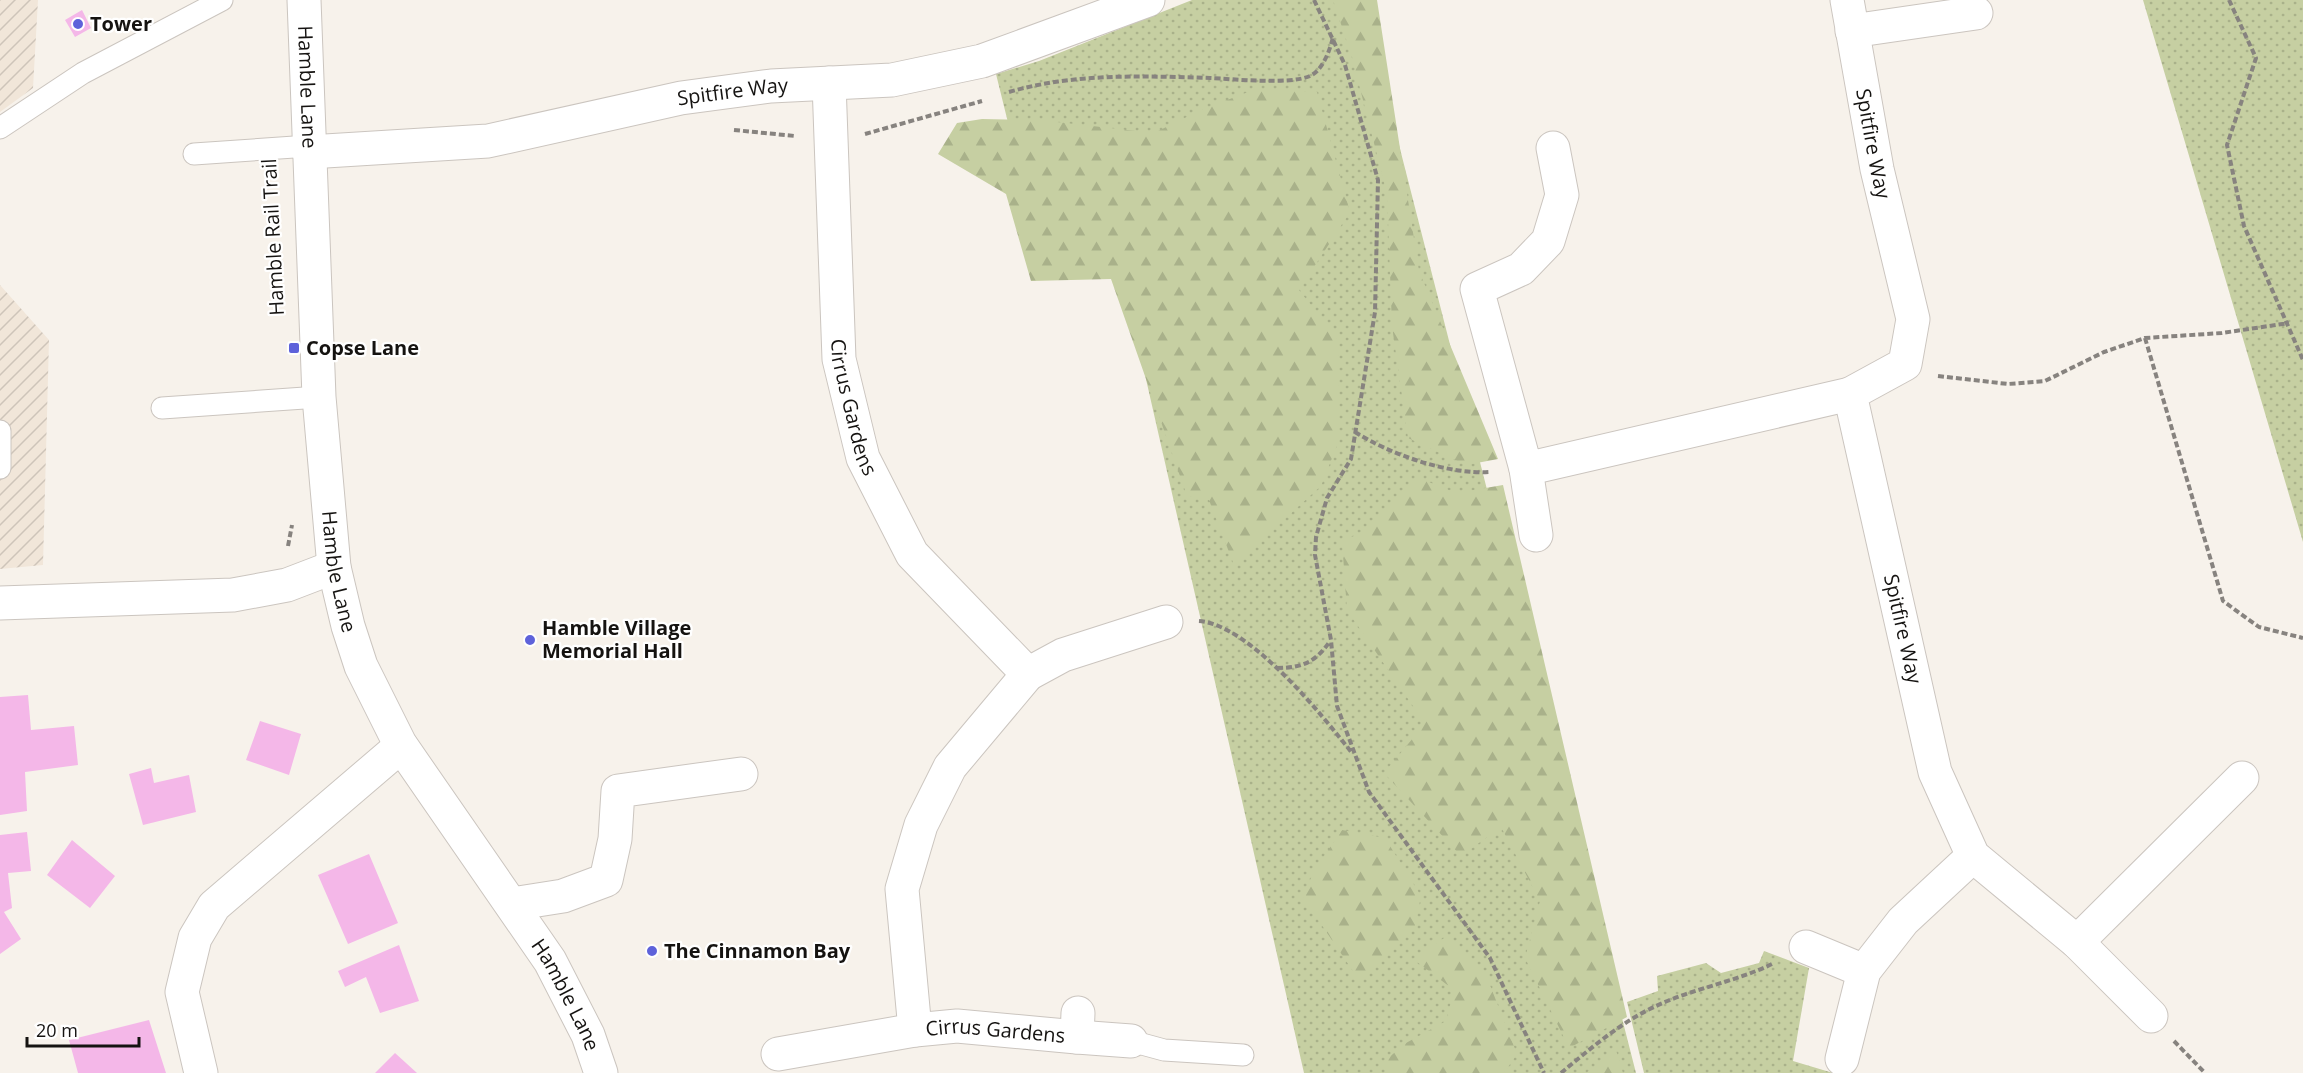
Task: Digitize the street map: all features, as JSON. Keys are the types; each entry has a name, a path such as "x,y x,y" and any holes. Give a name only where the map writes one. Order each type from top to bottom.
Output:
{"street":[{"name":"Hamble Lane","path":"304,0 319,397 334,567 361,666 401,746 550,961 588,1035 601,1073"},
{"name":"Spitfire Way","path":"309,149 489,141 681,98 771,86 892,80 982,62 1148,0"},
{"path":"1849,16 1976,13"},
{"name":"Spitfire Way","path":"1849,16 1877,169 1913,319 1905,364"},
{"name":"Cirrus Gardens","path":"829,83 839,359 863,458 912,554 1028,674"},
{"path":"1536,535 1526,469 1477,289 1521,269 1548,241 1562,195 1553,148"},
{"path":"1526,469 1850,394 1905,364"},
{"name":"Spitfire Way","path":"1850,394 1935,772 1973,856 2077,942 2151,1016"},
{"path":"0,603 233,595 287,585 334,567"},
{"name":"Cirrus Gardens","path":"915,1030 902,889 921,825 950,766 1028,674 1064,655 1166,622"},
{"path":"201,1073 182,992 195,938 213,906 401,746"},
{"path":"512,904 563,896 606,880 615,839 618,791 741,774"},
{"path":"2077,942 2242,778"},
{"path":"1842,1059 1864,970 1903,921 1973,856"},
{"path":"1806,947 1864,970"},
{"name":"Cirrus Gardens","path":"778,1054 915,1030 957,1026 1078,1025 1131,1041"}],"lane":[{"path":"0,128 83,73 222,0"},
{"path":"194,153 309,149"},
{"path":"162,408 319,397"},
{"path":"0,431 0,468"},
{"path":"1131,1041 1164,1050 1243,1055"}],"path":[{"path":"1314,0 1345,66 1378,180 1375,312 1351,459 1327,498 1316,537 1315,555 1331,640 1337,706 1369,792 1490,958 1544,1073"},
{"path":"2229,0 2256,58 2227,145 2244,226 2289,323 2303,360"},
{"path":"1905,364 1927,374 1959,380 2008,384 2045,381 2104,352 2145,338 2223,333 2289,323"},
{"path":"2145,338 2223,602 2259,627 2303,638"},
{"path":"1355,432 1371,443 1453,470 1483,473 1526,469"},
{"path":"280,553 289,545 292,524"},
{"path":"1166,622 1207,622 1233,633 1309,699 1356,757"},
{"path":"1275,668 1293,668 1310,664 1331,640"},
{"path":"1561,1073 1599,1042 1655,1006 1753,974 1806,947"},
{"path":"2151,1016 2205,1073"}],"shaded area":[{"path":"0,0 38,0 33,88 0,112"},
{"path":"0,285 49,340 43,565 0,569"}],"green space":[{"path":"1192,0 1362,0 1636,1073 1304,1073 1120,265 1044,268 996,74 1039,61"},
{"path":"1333,0 1377,0 1419,271 1498,459 1466,465 1408,438 1392,326 1387,194 1352,57"},
{"path":"2143,0 2303,0 2303,542"},
{"path":"1256,89 1317,92 1350,212 1299,290 1339,341 1338,443 1321,486 1234,565 1209,500 1187,496 1111,279 1031,281 1006,194 938,154 957,123 982,119 1039,120 1154,133 1201,110"},
{"path":"1419,478 1456,493 1503,485 1627,1017 1569,1048 1525,958 1540,901 1501,827 1461,856 1384,773 1423,726 1417,712 1347,610 1342,541 1368,530"},
{"path":"1342,830 1385,838 1421,896 1415,926 1359,980 1302,896 1316,868"},
{"path":"1447,936 1488,980 1517,1054 1504,1073 1386,1073 1387,1059 1406,1043 1446,1021 1454,990 1413,959"},
{"path":"1764,951 1809,968 1793,1061 1833,1073 1644,1073 1627,1002 1658,991 1657,976 1706,963 1721,973 1759,963"},
{"path":"1616,1050 1623,1073 1586,1073"}],"building":[{"name":"Tower","path":"82,10 91,28 75,37 65,20"},
{"path":"28,695 31,730 74,726 78,765 25,772 27,811 0,815 0,697"},
{"path":"260,721 301,734 289,775 246,760"},
{"path":"151,768 154,783 189,775 196,812 143,825 129,774"},
{"path":"27,832 31,871 8,873 12,908 4,912 21,939 0,954 0,835"},
{"path":"72,840 115,876 90,908 47,875"},
{"path":"369,854 398,923 348,944 318,875"},
{"path":"399,945 419,1001 380,1013 366,977 345,987 338,971"},
{"path":"149,1020 166,1073 78,1073 69,1040"},
{"path":"395,1053 417,1073 375,1073"}],"place":[{"name":"Tower","path":"78,24"},
{"name":"Copse Lane","path":"294,348"},
{"name":"Hamble Village Memorial Hall","path":"530,640"},
{"name":"The Cinnamon Bay","path":"652,951"}]}
